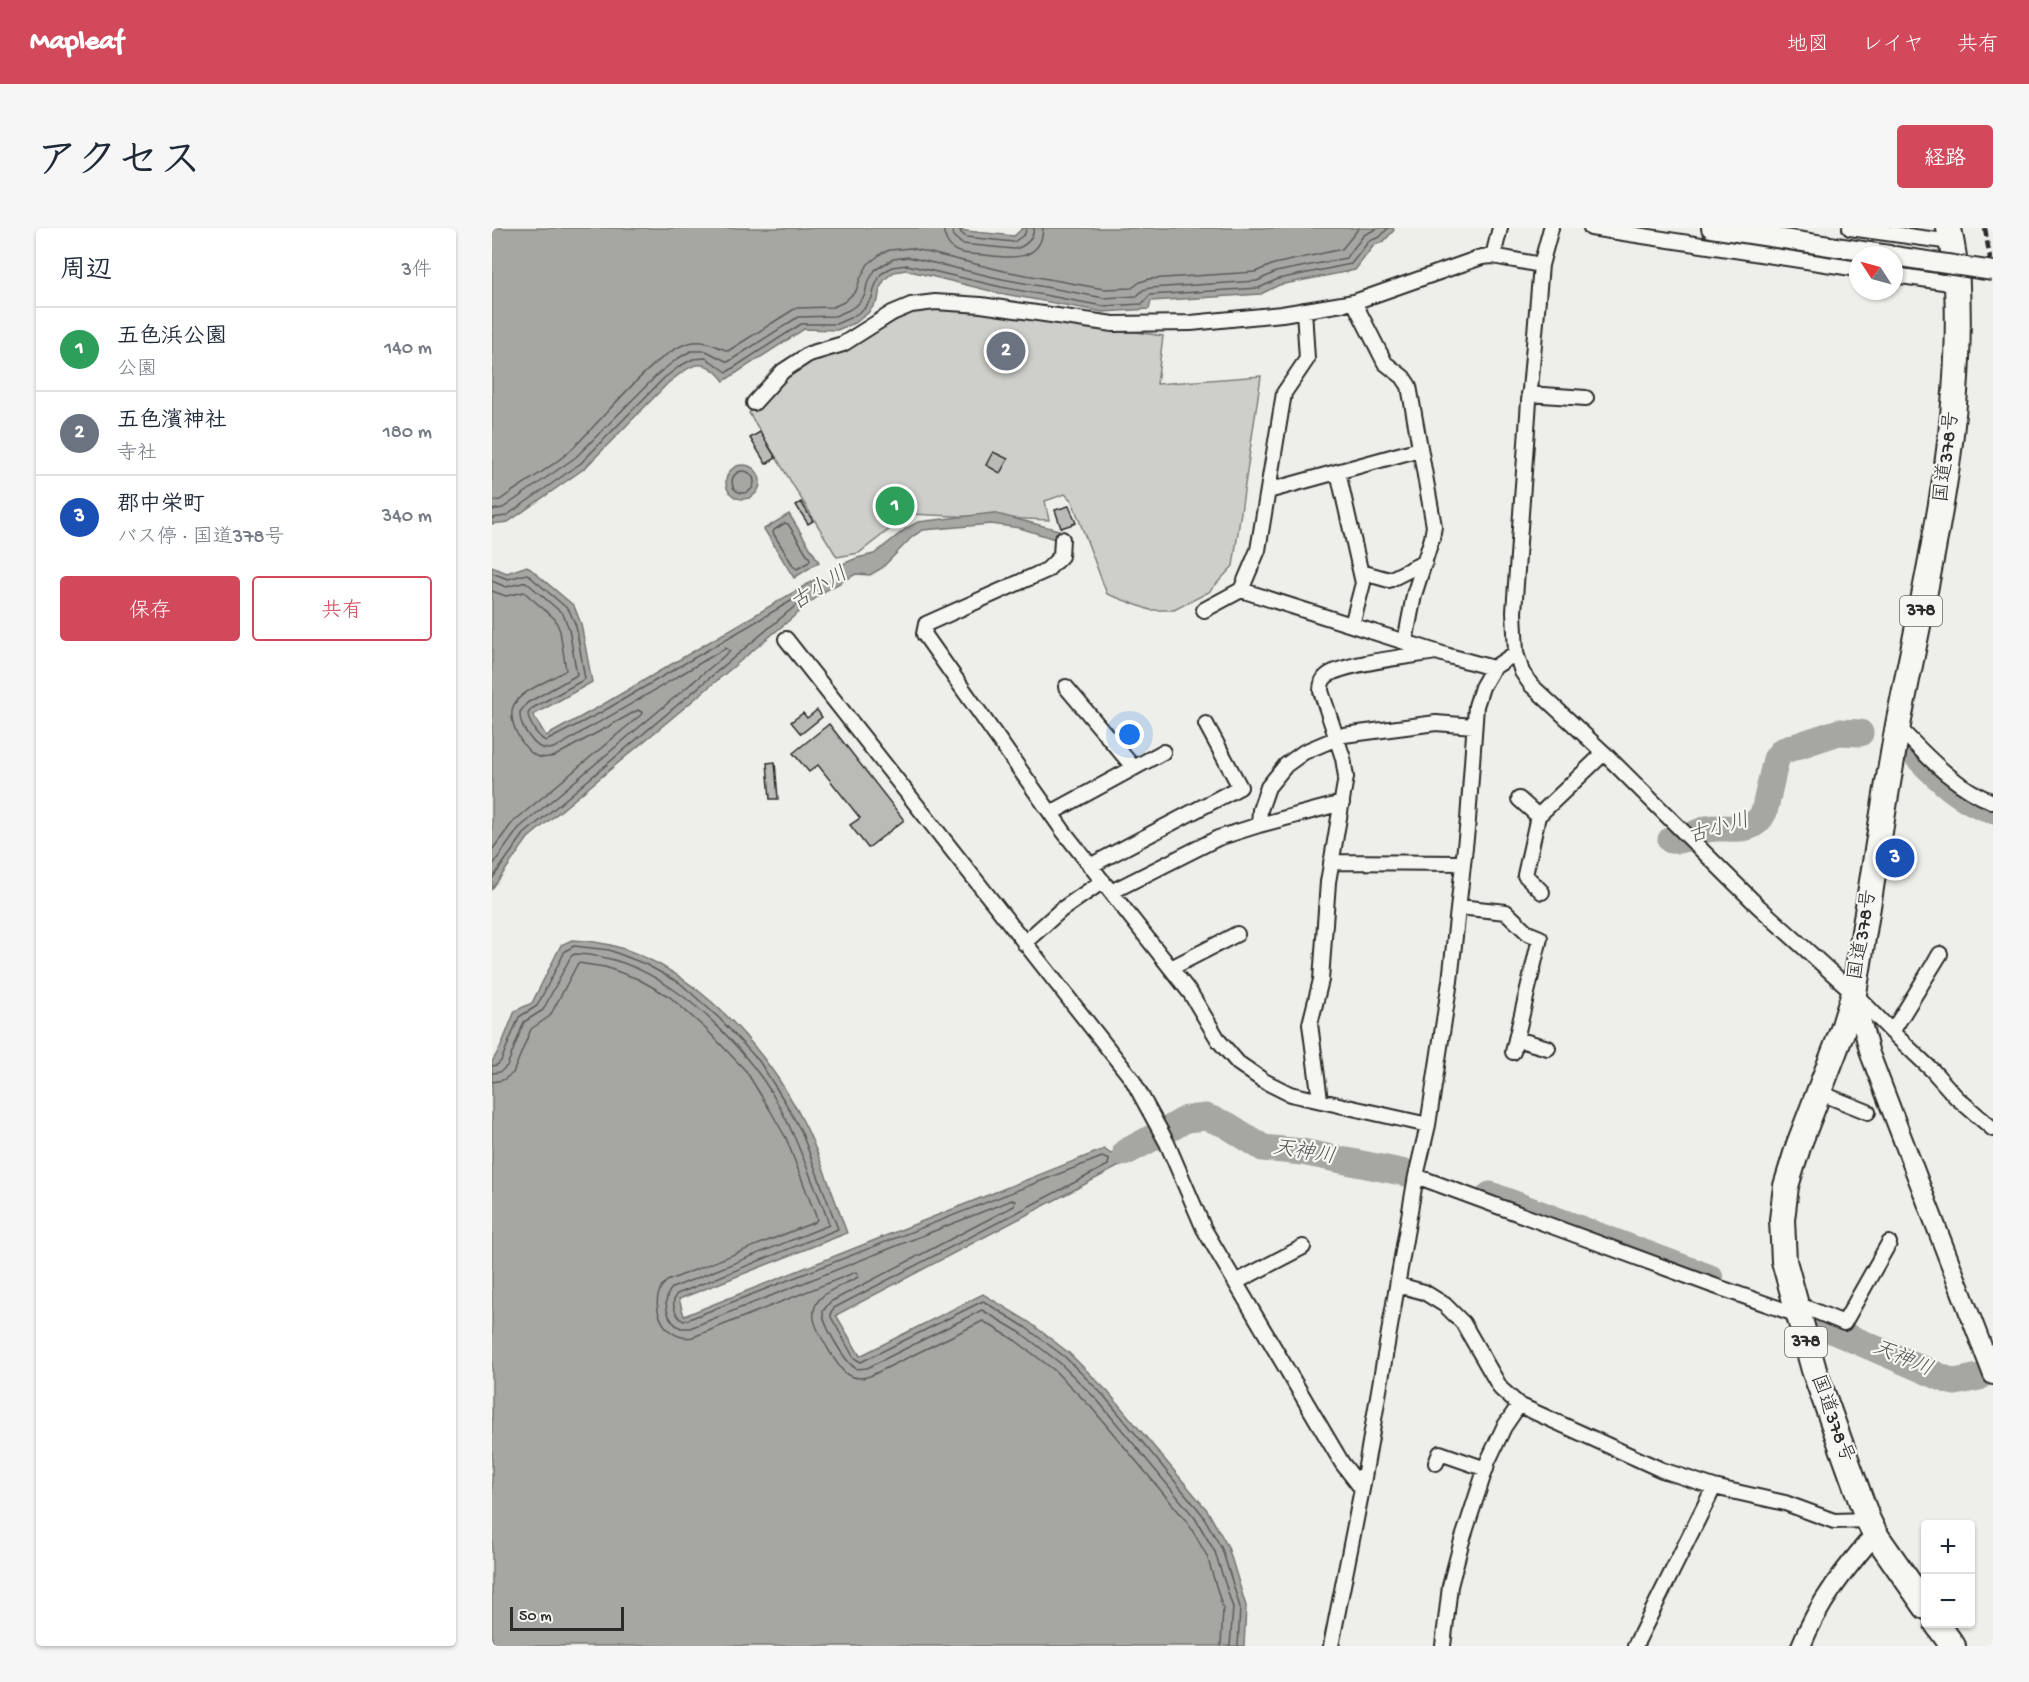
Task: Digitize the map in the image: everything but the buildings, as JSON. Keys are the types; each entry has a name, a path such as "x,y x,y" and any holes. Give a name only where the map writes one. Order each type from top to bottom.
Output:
{"highway":[{"name":"国道378号","path":"1921,1600 1871,1527 1814,1370 1796,1309 1784,1261 1782,1220 1786,1186 1799,1144 1842,1032 1854,993 1898,727 1942,506 1956,388 1957,284 1950,235"},
{"path":"1940,1628 1953,1646"}],"street":[{"path":"1493,256 1500,228"},
{"path":"1551,228 1541,266 1529,394 1514,612 1516,653 1522,672 1532,685 1758,906 1854,993 1956,1097 1993,1129"},
{"path":"1591,228 1849,268"},
{"path":"1711,228 1849,249"},
{"path":"1850,228 1950,235"},
{"path":"754,403 783,371 809,354 843,344 892,313 911,305 935,302 981,305 1113,324 1191,323 1354,302 1482,257 1493,256 1541,266"},
{"path":"1903,257 1993,271"},
{"path":"1903,276 1957,284"},
{"path":"1354,302 1385,363 1403,377 1409,386 1434,526 1414,596 1405,642"},
{"path":"1204,610 1241,590 1258,550 1284,393 1307,360 1304,310"},
{"path":"1529,394 1586,398"},
{"path":"1268,491 1420,449"},
{"path":"1338,472 1363,583 1352,625"},
{"path":"1062,539 1061,556 1047,570 926,624 924,634 1051,813 1191,994 1219,1041 1238,1063 1264,1081 1290,1094 1428,1125"},
{"path":"1361,572 1389,580 1425,562"},
{"path":"1241,590 1493,668"},
{"path":"786,639 1131,1079 1167,1143 1204,1229 1342,1463 1362,1489"},
{"path":"1320,1100 1310,1024 1321,980 1328,882 1346,777 1343,758 1321,691 1321,684 1327,675 1342,668 1436,652"},
{"path":"1331,1646 1362,1489 1416,1176 1428,1125 1459,907 1476,706 1482,687 1493,668 1516,653"},
{"path":"1066,687 1134,768"},
{"path":"1259,825 1260,810 1268,787 1286,765 1304,752 1336,737 1436,723 1474,726"},
{"path":"1090,866 1240,787 1206,724"},
{"path":"1898,727 1950,777 1970,792 1993,801"},
{"path":"1051,813 1163,752"},
{"path":"1542,892 1525,875 1538,816 1604,753"},
{"path":"1519,799 1538,816"},
{"path":"1024,943 1061,910 1107,886 1218,838 1342,803"},
{"path":"1331,862 1463,863"},
{"path":"1459,907 1506,912 1528,933 1540,938 1514,1045 1548,1048"},
{"path":"1171,968 1237,934"},
{"path":"1892,1032 1940,954"},
{"path":"1854,993 1870,1054 1993,1375"},
{"path":"1818,1092 1868,1112"},
{"path":"1416,1176 1709,1284 1844,1323 1889,1243"},
{"path":"1236,1282 1303,1248"},
{"path":"1398,1285 1424,1292 1445,1305 1464,1323 1501,1389 1519,1405 1662,1470 1714,1487 1785,1503 1834,1521 1871,1527 1823,1600 1801,1646"},
{"path":"1443,1646 1452,1572 1498,1438 1509,1417 1519,1405"},
{"path":"1436,1463 1440,1453 1486,1468"},
{"path":"1635,1646 1714,1487"}],"shaded area":[{"path":"939,308 1163,336 1157,384 1261,376 1233,566 1209,592 1174,610 1150,610 1107,594 1072,501 1065,494 1045,501 1049,520 909,514 859,553 837,557 749,413 785,379 810,360 844,351 910,312"}],"water":[{"path":"492,228 938,228 1014,236 1023,228 1393,228 1394,230 1383,242 1374,245 1355,270 1279,285 1261,294 1151,301 1149,309 1103,312 999,293 906,270 894,272 885,279 880,288 878,300 868,313 855,323 837,330 804,329 724,381 710,367 697,365 690,367 668,383 585,468 508,522 492,524"},
{"path":"743,465 755,470 760,482 755,494 743,499 731,494 726,482 731,470"},
{"path":"993,513 1059,530 1058,540 1020,528 991,524 923,530 913,536 882,568 870,575 856,574 823,592 528,838 492,889 492,567 507,573 527,566 574,606 581,624 592,682 533,715 546,736 816,579 829,581 837,574 833,568 874,554 918,522"},
{"path":"789,514 819,562 794,578 764,529"},
{"path":"572,940 610,945 646,958 680,977 712,1002 741,1031 788,1094 806,1127 847,1233 679,1299 684,1316 1104,1149 1111,1154 1124,1148 1131,1160 836,1315 860,1356 983,1294 1029,1322 1069,1353 1108,1392 1207,1510 1228,1547 1246,1606 1244,1646 492,1646 492,1062 515,1011 532,1003 561,945"}],"waterway":[{"name":"古小川","path":"1671,840 1685,838 1707,829 1753,825 1764,812 1776,759 1782,751 1839,732 1860,733"},
{"name":"古小川","path":"1916,755 1960,795 1993,810"},
{"name":"天神川","path":"1171,1128 1186,1119 1206,1117 1227,1125 1263,1148 1302,1152 1411,1174"},
{"name":"天神川","path":"1126,1152 1154,1137"},
{"name":"天神川","path":"1490,1195 1710,1278"},
{"name":"天神川","path":"1827,1328 1950,1381 1979,1377"}],"railway":[{"path":"1985,228 1993,278"}],"place":[{"name":"五色濱神社","path":"1006,351"},
{"name":"五色浜公園","path":"895,506"},
{"name":"郡中栄町","path":"1895,858"}]}
